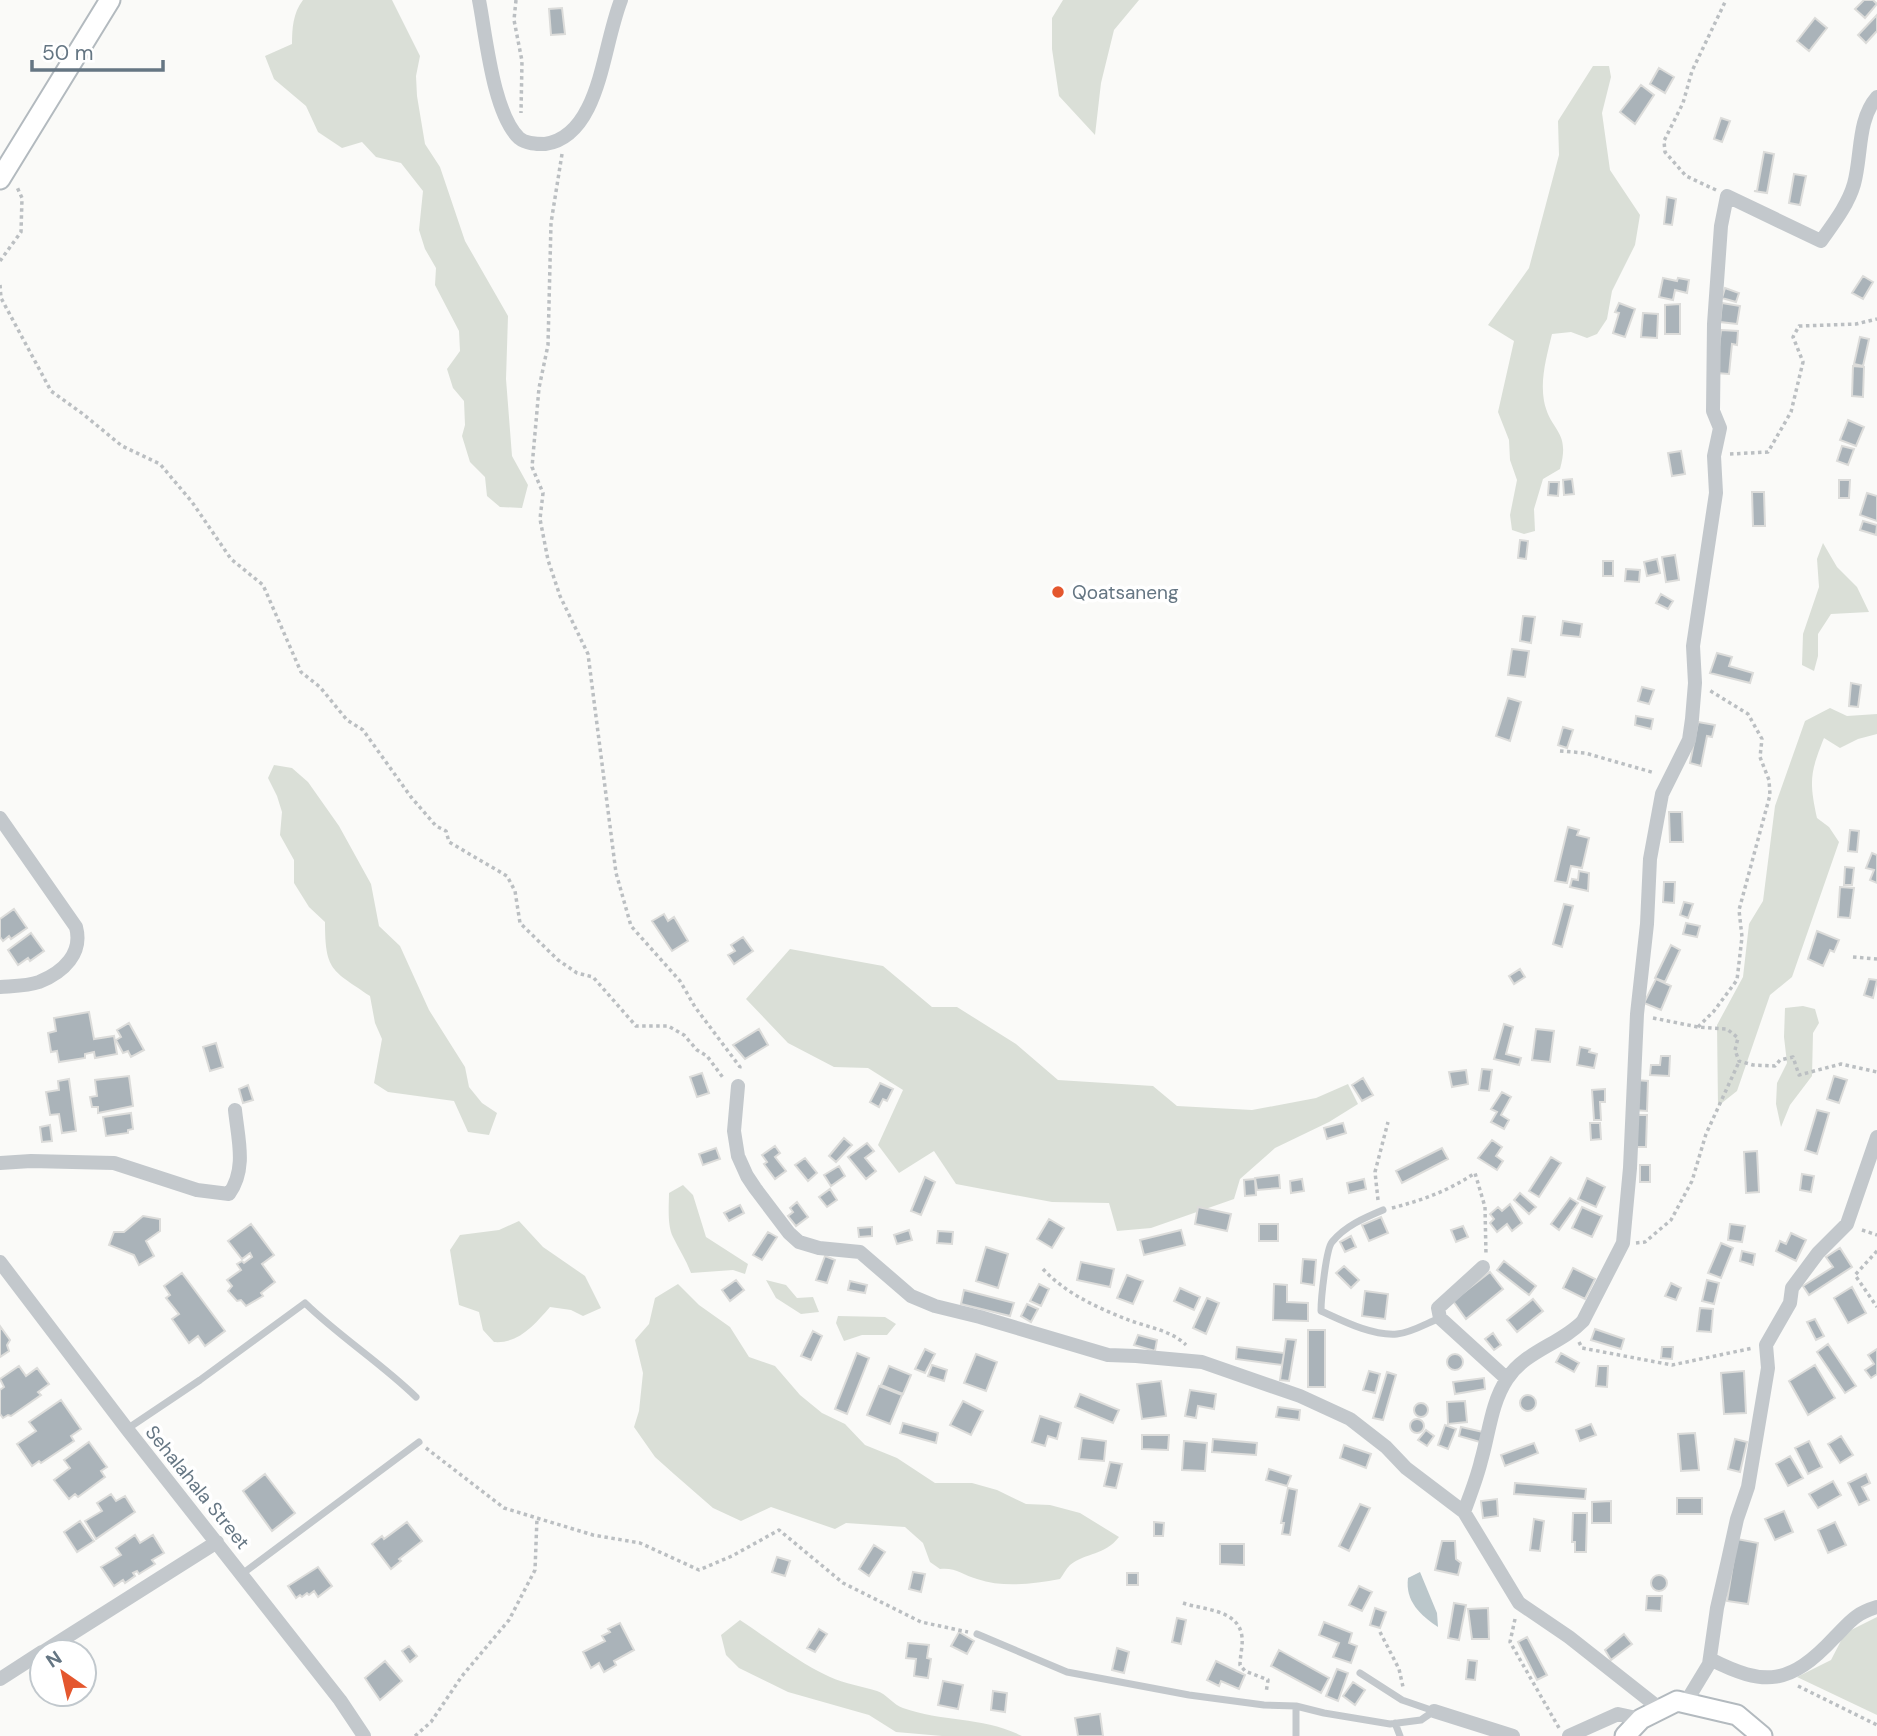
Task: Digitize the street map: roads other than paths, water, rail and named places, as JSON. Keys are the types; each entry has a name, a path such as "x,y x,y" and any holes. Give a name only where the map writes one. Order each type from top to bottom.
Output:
{"main road":[{"path":"4,174 110,0"},
{"path":"1625,1736 1641,1719 1677,1701 1737,1715 1762,1736"}],"street":[{"path":"479,0 489,61 505,119 521,139 536,144 556,142 576,129 590,106 621,0"},
{"path":"1464,1512 1481,1463 1493,1411 1507,1378 1525,1360 1546,1345 1574,1331 1583,1321 1623,1243 1650,859 1661,794 1689,740 1695,683 1693,646 1716,493 1714,456 1720,428 1713,411 1714,324 1721,226 1727,196 1821,241 1853,186 1867,108 1877,97"},
{"path":"0,818 76,927 79,940 76,954 57,972 38,982 0,987"},
{"path":"738,1086 734,1131 738,1156 755,1188 789,1233 800,1242 819,1248 860,1252 911,1296 935,1306 1108,1355 1196,1361 1300,1396 1350,1419 1386,1447 1416,1477 1464,1512 1519,1603 1569,1637 1659,1708"},
{"path":"0,1163 114,1163 197,1190 229,1195 238,1182 241,1163 235,1110"},
{"path":"1686,1702 1710,1659 1725,1572 1737,1519 1748,1487 1768,1368 1766,1345 1790,1303 1792,1288 1818,1253 1847,1224 1877,1137"},
{"name":"Sehalahala Street","path":"0,1262 340,1700 364,1736"},
{"path":"1483,1267 1438,1308 1440,1318 1507,1378"},
{"path":"64,1638 217,1542"},
{"path":"1710,1659 1751,1677 1781,1678 1811,1661 1852,1618 1877,1607"},
{"path":"0,1679 28,1661"},
{"path":"1434,1712 1513,1736"},
{"path":"1569,1736 1618,1714 1641,1719"}],"lane":[{"path":"1383,1210 1354,1222 1331,1243 1322,1289 1321,1311 1358,1326 1382,1333 1399,1334 1440,1318"},
{"path":"127,1429 200,1380 305,1303 416,1397"},
{"path":"242,1574 419,1442"},
{"path":"977,1634 1067,1672 1189,1695 1264,1705 1296,1706 1343,1717 1395,1723 1421,1720 1434,1712"},
{"path":"1360,1673 1402,1700 1434,1712"},
{"path":"1296,1706 1296,1736"},
{"path":"1395,1723 1400,1736"}],"place":[{"name":"Qoatsaneng","path":"1058,592"}]}
